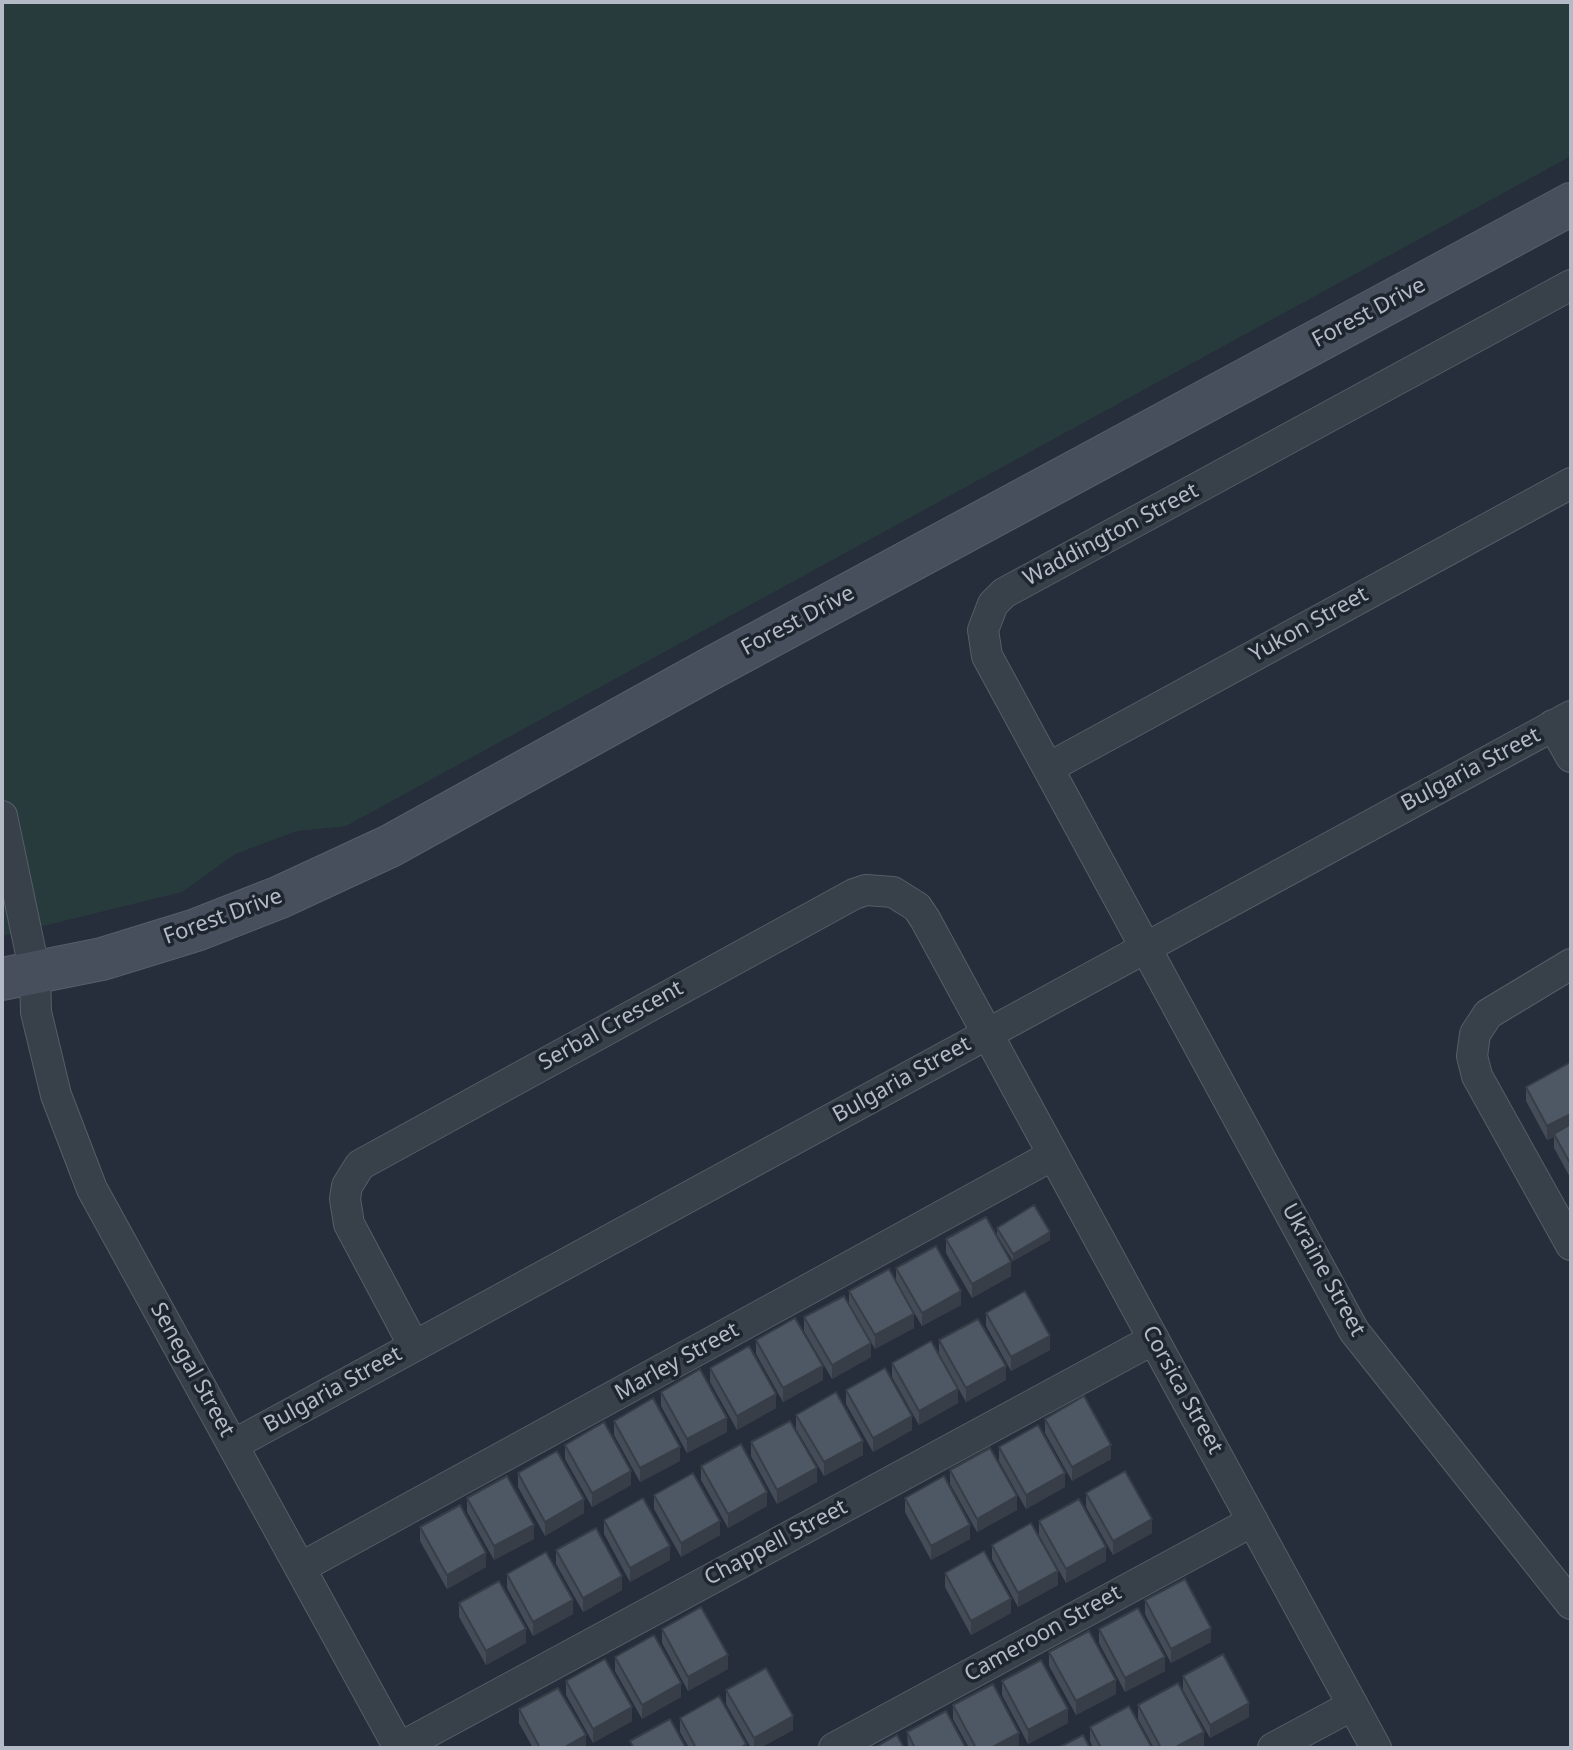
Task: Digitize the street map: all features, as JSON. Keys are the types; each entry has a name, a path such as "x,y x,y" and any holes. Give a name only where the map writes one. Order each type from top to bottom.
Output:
{"street":[{"name":"Forest Drive","path":"19,976 102,959 196,930 280,897 390,846 708,670 1571,204"},
{"name":"Waddington Street","path":"1144,947 984,643 986,617 1004,593 1571,285"},
{"name":"Yukon Street","path":"1048,768 1571,483"},
{"path":"1562,720 1571,757"},
{"name":"Bulgaria Street","path":"233,1445 1562,720"},
{"name":"Senegal Street","path":"2,816 19,976 36,1012 56,1095 92,1189 399,1748"},
{"name":"Serbal Crescent","path":"414,1346 346,1212 347,1186 352,1175 383,1150 866,890 893,892 917,907 987,1033"},
{"name":"Ukraine Street","path":"1144,947 1354,1331 1571,1604"},
{"path":"1571,964 1488,1014 1475,1034 1472,1056 1477,1076 1571,1245"},
{"name":"Corsica Street","path":"987,1033 1376,1748"},
{"name":"Marley Street","path":"300,1568 1053,1155"},
{"name":"Chappell Street","path":"399,1748 1154,1339"},
{"name":"Cameroon Street","path":"834,1748 1253,1521"},
{"path":"1273,1748 1353,1705"}],"shaded area":[{"path":"2,2 1571,2 1571,156 346,826 297,831 235,854 182,892 2,936"}],"building":[{"path":"1571,1062 1571,1114 1547,1126 1526,1087"},
{"path":"1571,1124 1571,1165 1554,1134"},
{"path":"1034,1205 1050,1232 1013,1254 997,1228"},
{"path":"986,1217 1011,1262 972,1284 946,1239"},
{"path":"936,1246 961,1291 922,1313 896,1268"},
{"path":"889,1269 914,1314 875,1335 849,1291"},
{"path":"1025,1291 1050,1336 1011,1357 986,1313"},
{"path":"844,1296 871,1343 832,1365 804,1317"},
{"path":"795,1318 823,1366 783,1388 756,1340"},
{"path":"978,1319 1006,1366 966,1388 939,1340"},
{"path":"931,1341 958,1389 919,1411 892,1363"},
{"path":"749,1346 776,1394 737,1416 710,1368"},
{"path":"885,1368 912,1416 873,1438 846,1390"},
{"path":"700,1369 727,1418 687,1439 661,1392"},
{"path":"836,1392 863,1441 824,1462 796,1415"},
{"path":"1084,1396 1111,1445 1072,1467 1045,1419"},
{"path":"653,1398 680,1447 640,1468 614,1421"},
{"path":"790,1421 817,1468 777,1490 751,1442"},
{"path":"604,1422 631,1471 592,1493 565,1445"},
{"path":"1038,1425 1065,1473 1026,1495 999,1447"},
{"path":"741,1444 767,1492 728,1514 701,1466"},
{"path":"990,1448 1017,1496 977,1519 950,1470"},
{"path":"557,1451 584,1499 545,1522 518,1473"},
{"path":"1125,1471 1152,1519 1113,1541 1086,1493"},
{"path":"693,1473 720,1521 681,1543 654,1495"},
{"path":"507,1476 534,1525 494,1546 467,1498"},
{"path":"944,1476 970,1525 931,1546 905,1498"},
{"path":"643,1498 670,1546 630,1568 604,1520"},
{"path":"1079,1499 1106,1547 1066,1569 1039,1521"},
{"path":"460,1505 486,1553 447,1575 420,1527"},
{"path":"1031,1523 1058,1571 1018,1593 992,1545"},
{"path":"596,1528 622,1576 583,1598 556,1550"},
{"path":"984,1551 1011,1599 971,1621 945,1573"},
{"path":"546,1552 573,1600 533,1622 507,1574"},
{"path":"1185,1579 1211,1628 1171,1649 1145,1600"},
{"path":"499,1581 526,1629 486,1651 459,1603"},
{"path":"701,1607 728,1655 688,1677 662,1629"},
{"path":"1138,1608 1165,1657 1125,1678 1099,1629"},
{"path":"1089,1631 1116,1680 1076,1701 1049,1652"},
{"path":"654,1635 681,1683 642,1705 615,1657"},
{"path":"1223,1654 1249,1703 1210,1725 1183,1676"},
{"path":"605,1659 632,1707 593,1729 566,1681"},
{"path":"1041,1660 1068,1709 1028,1730 1002,1681"},
{"path":"766,1668 793,1716 754,1738 726,1690"},
{"path":"1178,1683 1204,1732 1174,1748 1161,1748 1138,1705"},
{"path":"993,1684 1019,1733 991,1748 976,1748 953,1705"},
{"path":"558,1688 586,1735 563,1748 540,1748 519,1709"},
{"path":"719,1696 746,1744 740,1748 696,1748 680,1718"},
{"path":"1129,1706 1152,1748 1101,1748 1090,1727"},
{"path":"946,1711 966,1748 915,1748 907,1732"},
{"path":"670,1719 686,1748 634,1748 630,1741"},
{"path":"897,1735 904,1748 874,1748"},
{"path":"1083,1735 1090,1748 1058,1748"}]}
